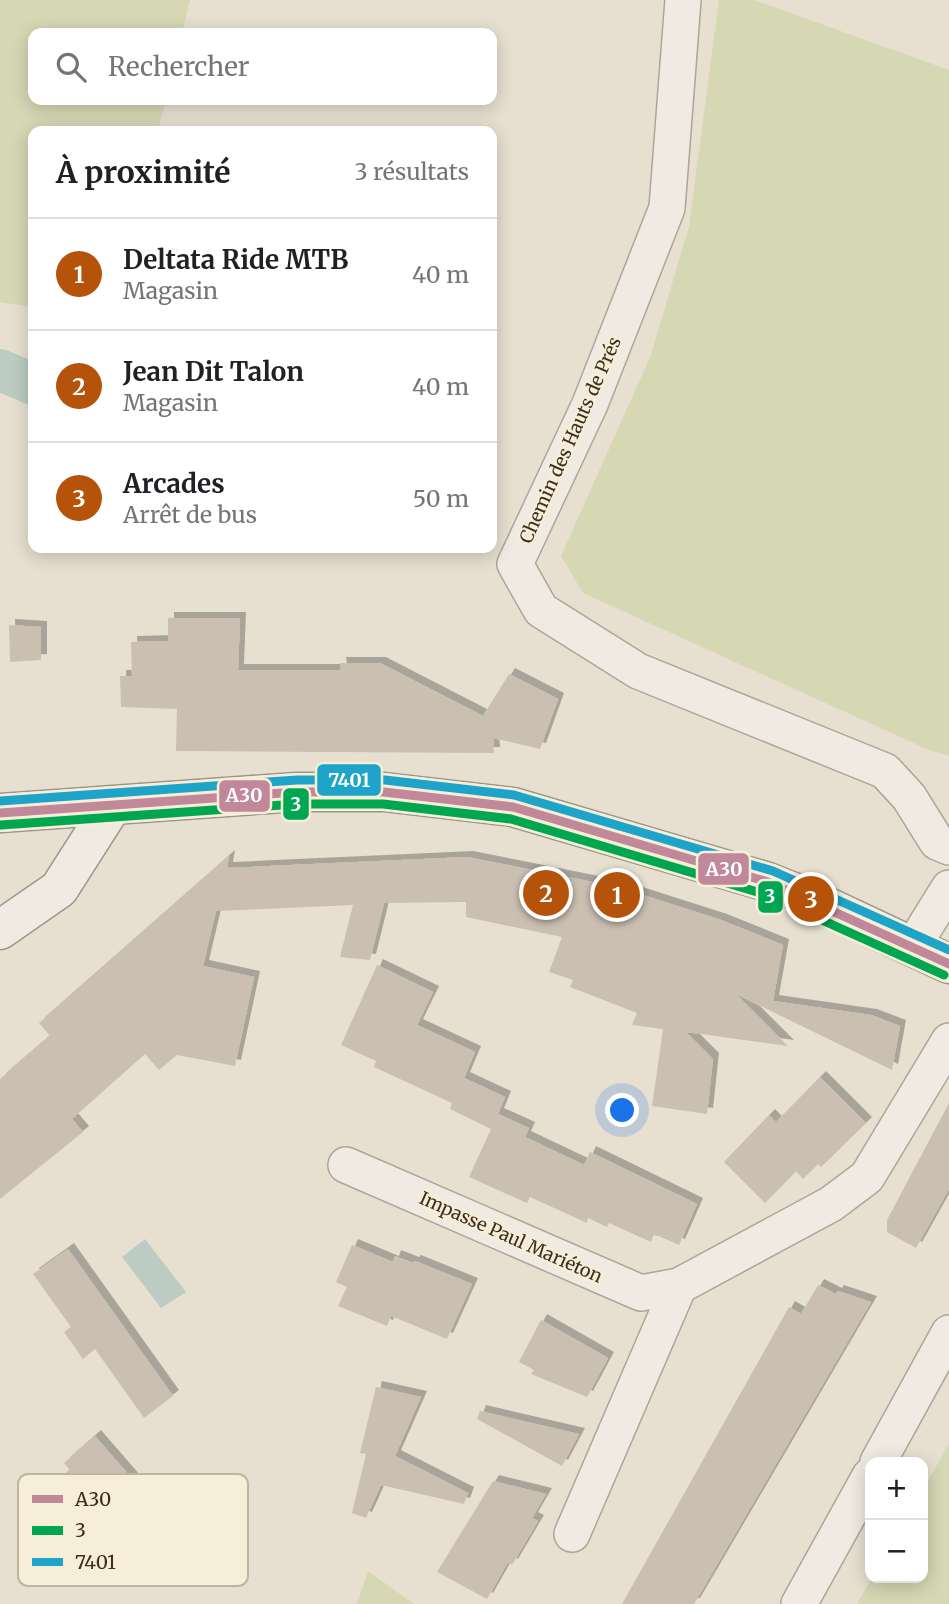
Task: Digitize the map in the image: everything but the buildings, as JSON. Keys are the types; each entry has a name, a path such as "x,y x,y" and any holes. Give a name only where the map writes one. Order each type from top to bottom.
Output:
{"main road":[{"path":"0,813 297,792 384,792 513,807 768,882 949,964"},
{"path":"0,930 59,889 112,806"}],"street":[{"name":"Chemin des Hauts de Prés","path":"683,0 667,208 590,404 515,564 541,610 638,671 885,771 909,797 937,842 949,847"},
{"path":"913,946 949,888"},
{"name":"Impasse Paul Mariéton","path":"346,1165 641,1293 679,1286 831,1205 867,1177 949,1041"},
{"path":"572,1534 679,1286"},
{"path":"881,1457 949,1333"},
{"path":"799,1604 865,1485"}],"green space":[{"path":"0,0 190,0 183,28 28,28 28,105 165,105 159,126 28,126 28,306 0,302"},
{"path":"719,0 754,0 949,70 949,756 929,750 583,593 561,556 651,355 689,226"},
{"path":"949,1444 949,1604 857,1604 869,1583 928,1583 928,1480"},
{"path":"368,1571 414,1604 357,1604"}],"shaded area":[{"path":"145,1239 186,1292 161,1308 122,1257"}],"waterway":[{"path":"0,370 28,382"}],"transit line":[{"name":"7401","path":"0,801 297,780 385,780 514,795 773,871 949,950"},
{"name":"A30","path":"0,813 297,792 384,792 513,807 768,882 949,964"},
{"name":"3","path":"1,825 297,804 383,804 511,819 764,894 944,975"}],"place":[{"name":"Jean Dit Talon","path":"546,893"},
{"name":"Deltata Ride MTB","path":"617,895"},
{"name":"Arcades","path":"811,899"}]}
